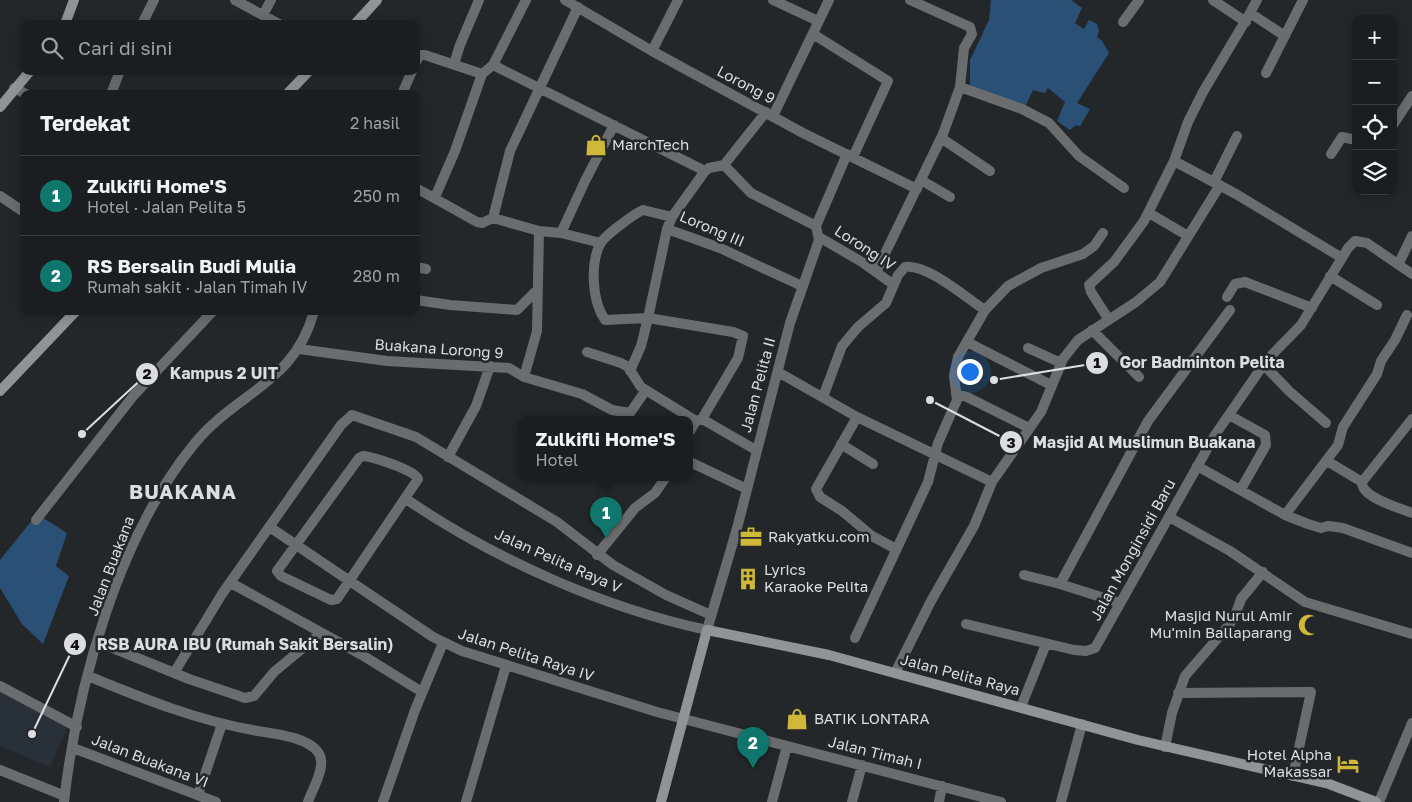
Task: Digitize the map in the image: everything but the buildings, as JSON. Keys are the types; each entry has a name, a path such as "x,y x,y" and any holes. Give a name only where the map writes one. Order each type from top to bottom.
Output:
{"street":[{"path":"66,20 74,0"},
{"path":"144,20 154,0"},
{"path":"235,0 272,20"},
{"path":"263,15 271,0"},
{"path":"359,20 377,0"},
{"path":"454,64 479,0"},
{"path":"435,197 455,151 482,74 493,65 526,0"},
{"name":"Lorong 9","path":"565,0 652,51 850,156 950,197"},
{"path":"652,51 678,0"},
{"path":"773,0 818,21"},
{"path":"493,65 705,171 709,168 724,165 769,114 813,34 829,0"},
{"path":"876,272 941,138 960,88 962,54 972,30 931,4 910,0"},
{"path":"1214,0 1285,36"},
{"path":"1109,320 1090,292 1089,285 1114,262 1148,213 1174,161 1196,107 1257,0"},
{"path":"1266,72 1303,0"},
{"path":"1123,22 1135,1"},
{"path":"493,218 510,151 578,7"},
{"name":"Jalan Pelita II","path":"707,630 818,231 850,156 888,81 813,34"},
{"path":"420,56 454,64 482,74"},
{"path":"0,107 26,75"},
{"path":"113,90 118,75"},
{"path":"291,90 305,75"},
{"path":"404,90 410,75"},
{"path":"14,88 20,91"},
{"path":"960,88 1022,109 1049,123 1079,156 1124,188"},
{"path":"1397,119 1412,96"},
{"path":"561,233 614,125"},
{"path":"895,673 944,576 974,526 992,482 1042,412 1061,363 1078,340 1136,302 1160,282 1217,183 1237,136"},
{"path":"1331,154 1342,137 1352,139"},
{"path":"941,138 990,171"},
{"path":"1174,161 1217,183 1342,258"},
{"name":"Lorong IV","path":"724,165 751,193 818,231 894,285"},
{"name":"Lorong III","path":"705,171 672,216 668,229 720,248 802,286"},
{"path":"420,190 477,222 482,223 493,218 538,231 561,233 601,243"},
{"path":"0,196 20,209"},
{"path":"672,216 643,210 601,243 594,272 603,318 608,321 648,318 733,332 743,336 738,358 693,427"},
{"path":"1148,213 1188,236"},
{"path":"630,371 648,318 668,229"},
{"path":"524,377 537,331 538,231"},
{"path":"855,638 928,482 938,443 957,400 954,376 958,357 984,310 1008,286 1041,268 1083,254 1094,246 1103,233"},
{"path":"1398,263 1412,236"},
{"name":"Jalan Monginsidi Baru","path":"966,624 1074,650 1091,650 1095,648 1197,466 1229,415 1264,365 1301,326 1330,276 1352,244 1359,241 1367,243 1412,274"},
{"path":"823,397 842,346 858,327 886,303 902,269 910,267 946,284 984,310"},
{"path":"1330,276 1377,305"},
{"path":"1226,297 1235,284 1246,282 1277,292 1312,308"},
{"path":"420,301 517,310 538,289"},
{"path":"1060,584 1148,421 1230,310"},
{"path":"0,390 72,315"},
{"path":"36,520 139,388 209,315"},
{"name":"Jalan Buakana","path":"64,799 88,676 132,545 164,485 204,433 281,371 299,349 312,315"},
{"path":"1285,515 1327,461 1341,439 1343,427 1378,374 1381,361 1396,340 1407,315"},
{"path":"1092,330 1139,377"},
{"path":"967,342 1051,385"},
{"path":"1028,348 1061,363"},
{"name":"Buakana Lorong 9","path":"299,349 387,361 509,368 524,377 567,389 620,412 632,411 646,390"},
{"path":"587,352 621,363 646,390 692,416"},
{"path":"1264,365 1289,391 1326,422"},
{"path":"448,457 476,406 490,366"},
{"path":"778,372 857,417 992,482"},
{"path":"956,394 967,397 1029,428"},
{"path":"174,673 230,583 271,528 345,420 352,415 416,438 557,522 597,555 666,595 710,615"},
{"path":"1229,415 1265,435 1267,439 1266,445 1241,489"},
{"path":"693,417 756,450"},
{"path":"857,417 816,489 820,497 842,511 879,542 896,549"},
{"path":"1362,482 1412,418"},
{"path":"842,444 873,464"},
{"path":"372,456 417,475 418,479 415,486 406,499 335,601 277,573 278,569 359,458 372,456"},
{"path":"1327,461 1362,482 1364,490 1370,495 1412,513"},
{"path":"693,463 747,489"},
{"path":"1197,466 1285,515 1321,528 1328,526 1343,528 1412,553"},
{"path":"597,555 635,508 660,487 664,481"},
{"name":"Jalan Pelita Raya V","path":"406,499 469,537 569,585 658,618 707,630"},
{"path":"1169,517 1263,572 1305,602 1412,634"},
{"name":"Jalan Pelita Raya IV","path":"271,528 444,643 506,666 684,719"},
{"path":"1165,747 1178,692 1185,676 1230,625 1236,616 1240,599 1263,572"},
{"path":"1024,575 1120,603"},
{"path":"230,583 362,655 422,692"},
{"path":"661,802 707,630"},
{"name":"Jalan Pelita Raya","path":"707,630 801,649 1165,747 1329,784 1363,795 1377,802"},
{"path":"98,642 174,673 232,694 249,698 254,696 274,672 321,633"},
{"path":"383,802 422,692 444,643"},
{"path":"1021,707 1046,644"},
{"path":"466,802 506,666"},
{"path":"88,676 166,708 222,724 301,741 318,752 321,766 308,802"},
{"path":"0,686 77,727"},
{"path":"1178,692 1312,692 1293,776"},
{"name":"Jalan Timah I","path":"684,719 1001,802"},
{"path":"1377,802 1412,723"},
{"path":"198,795 222,724"},
{"path":"1061,802 1082,724"},
{"path":"772,802 787,746"},
{"name":"Jalan Buakana VI","path":"73,748 216,802"},
{"path":"852,802 862,765"},
{"path":"0,770 64,799"},
{"path":"938,802 942,786"}],"shaded area":[{"path":"991,0 1071,0 1082,8 1075,23 1084,29 1089,20 1097,24 1099,31 1097,37 1102,41 1109,53 1077,103 1090,109 1080,126 1076,125 1070,130 1057,121 1065,102 1048,88 1045,93 1033,90 1024,109 970,90 970,60 989,20"},
{"path":"37,514 67,533 56,566 69,576 43,644 22,624 0,588 0,560"},
{"path":"0,692 70,721 50,767 0,746"}],"place":[{"name":"MarchTech","path":"596,145"},
{"name":"Gor Badminton Pelita","path":"994,380"},
{"name":"Masjid Al Muslimun Buakana","path":"930,400"},
{"name":"Kampus 2 UIT","path":"82,434"},
{"name":"Rakyatku.com","path":"751,537"},
{"name":"Zulkifli Home'S","path":"606,538"},
{"name":"Lyrics Karaoke Pelita","path":"748,579"},
{"name":"Masjid Nurul Amir Mu'min Ballaparang","path":"1309,625"},
{"name":"BATIK LONTARA","path":"797,719"},
{"name":"RSB AURA IBU (Rumah Sakit Bersalin)","path":"32,734"},
{"name":"Hotel Alpha Makassar","path":"1348,764"},
{"name":"RS Bersalin Budi Mulia","path":"753,768"}],"district":[{"name":"BUAKANA","path":"183,492"}]}
